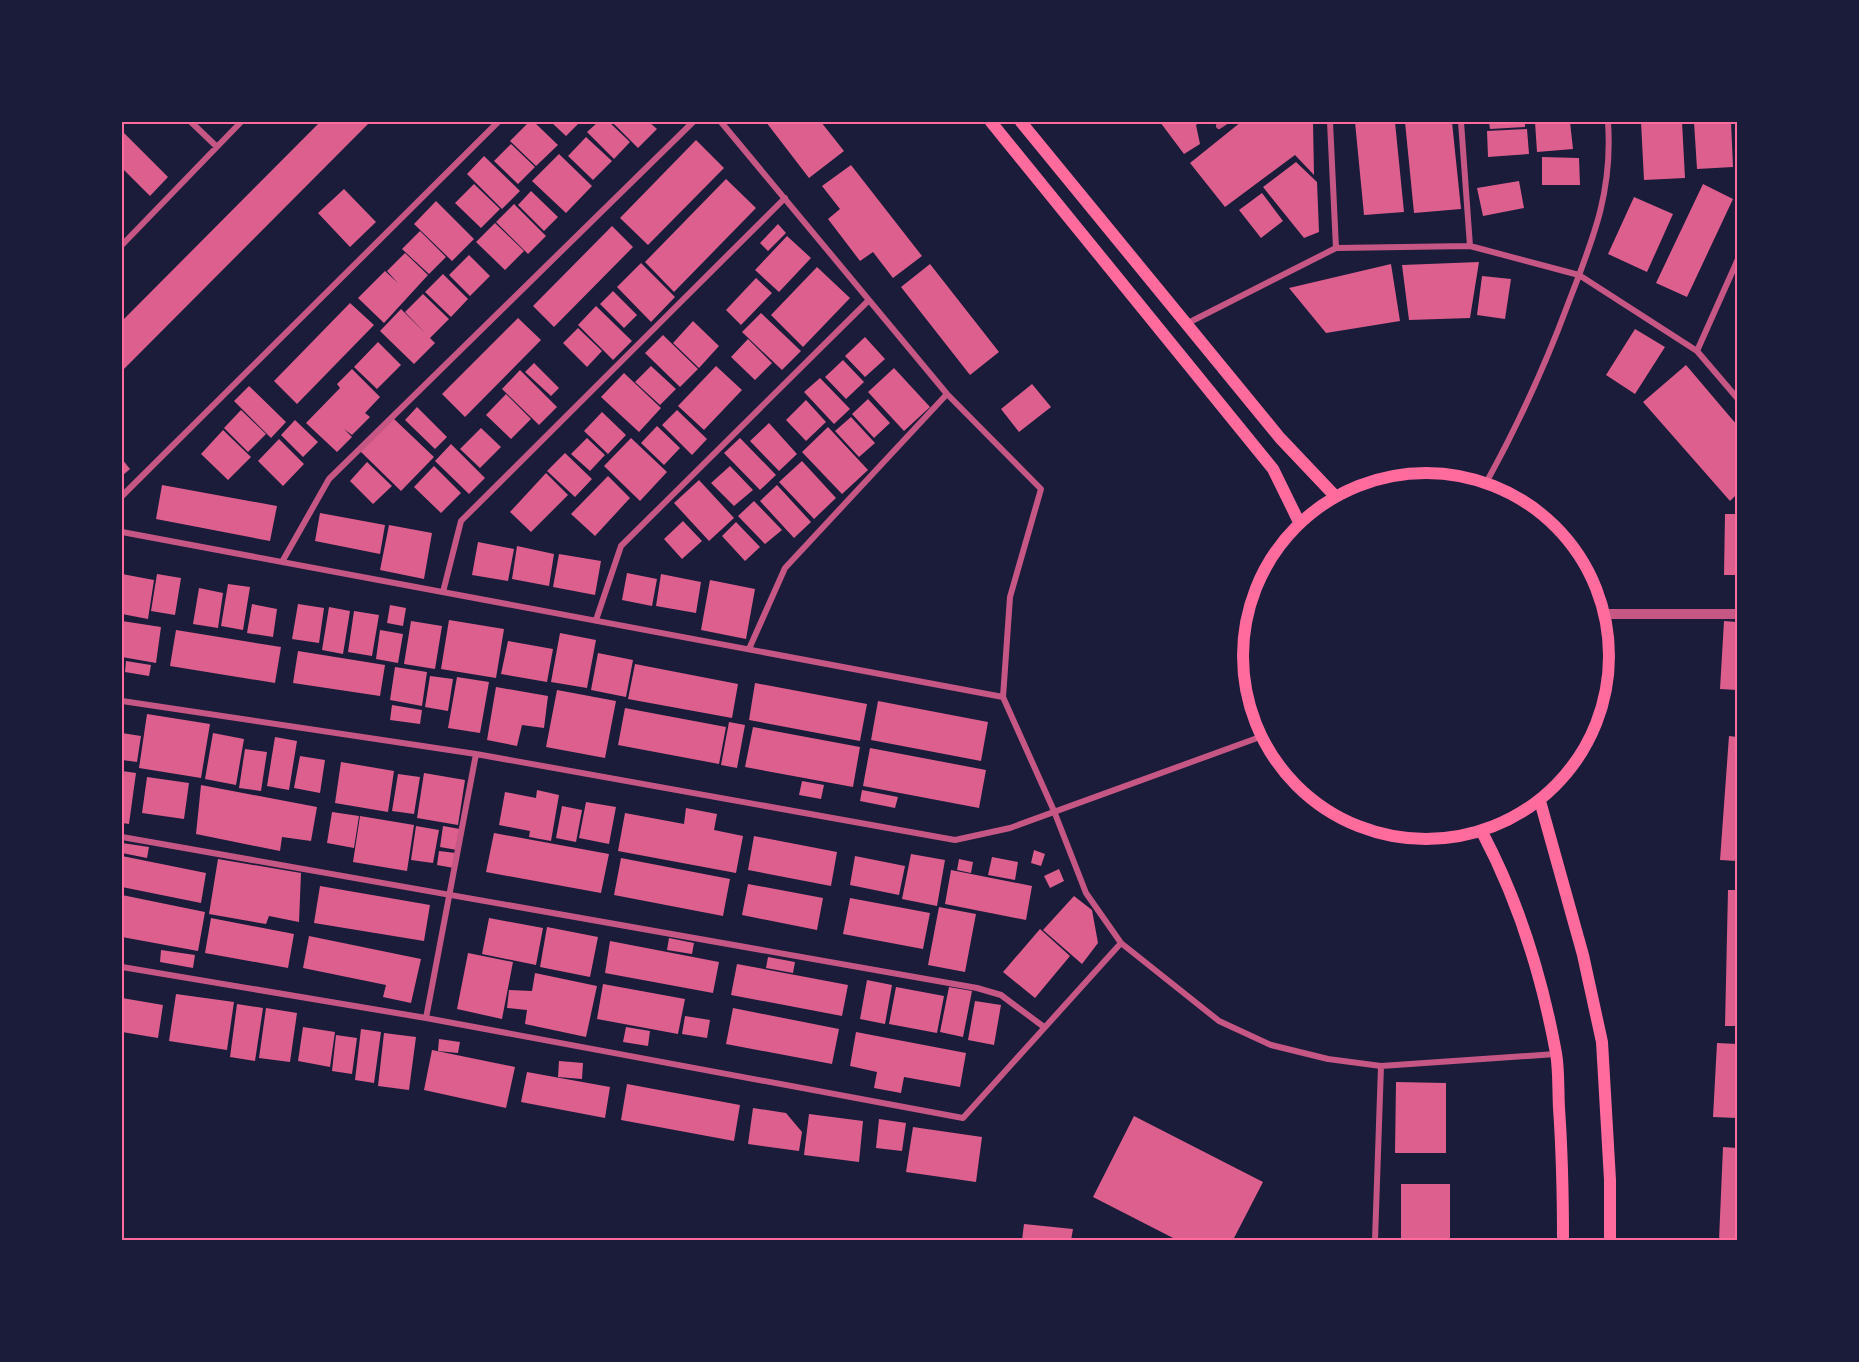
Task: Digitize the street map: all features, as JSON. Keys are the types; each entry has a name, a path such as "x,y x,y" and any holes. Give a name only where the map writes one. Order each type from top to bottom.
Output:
{"main road":[{"path":"991,122 1272,469 1299,522"},
{"path":"1021,122 1186,325 1309,470 1335,496"},
{"path":"1440,473 1486,483 1539,512 1581,557 1605,614 1610,663 1602,711 1582,756 1540,801 1482,832 1450,839 1392,838 1338,818 1293,784 1260,737 1244,687 1242,634 1256,584 1283,539 1299,522 1335,496 1394,475 1440,473"},
{"path":"1540,801 1584,954 1602,1042 1610,1180 1610,1240"},
{"path":"1482,832 1505,876 1533,961 1556,1054 1563,1174 1563,1240"}],"street":[{"path":"191,122 216,146"},
{"path":"122,245 241,122"},
{"path":"122,496 498,122"},
{"path":"282,562 329,479 693,122"},
{"path":"721,122 947,394 1041,489 1010,597 1003,697 1054,811 1086,894 1121,943 1219,1022 1271,1046 1328,1059 1381,1066 1556,1054"},
{"path":"1219,126 1225,122"},
{"path":"1330,122 1336,248"},
{"path":"1461,122 1470,246"},
{"path":"1486,483 1515,432 1538,382 1600,219 1610,152 1608,122"},
{"path":"443,592 461,521 785,198"},
{"path":"1186,325 1336,248 1470,246 1579,275 1697,351 1737,399"},
{"path":"1697,351 1737,259"},
{"path":"596,620 621,546 869,300"},
{"path":"749,649 785,568 947,394"},
{"path":"122,532 1003,697"},
{"path":"1605,614 1737,614"},
{"path":"122,701 476,754 955,840 1010,828 1260,737"},
{"path":"426,1018 451,896 476,754"},
{"path":"122,837 977,988 1001,995 1044,1027"},
{"path":"122,967 426,1018 963,1118 1121,943"},
{"path":"1375,1240 1381,1066"}],"building":[{"path":"320,122 370,122 122,371 122,321"},
{"path":"529,122 534,122 558,145 536,166 510,141"},
{"path":"551,122 580,122 566,136"},
{"path":"598,122 609,122 630,142 614,159 587,132"},
{"path":"612,122 649,122 657,129 638,148"},
{"path":"766,122 821,122 844,151 809,178"},
{"path":"1160,122 1200,122 1196,125 1200,144 1184,154"},
{"path":"1241,122 1313,122 1314,175 1295,155 1225,207 1190,163"},
{"path":"1355,122 1395,122 1404,212 1364,215"},
{"path":"1405,122 1452,122 1461,209 1414,213"},
{"path":"1489,122 1525,122 1525,127 1490,129"},
{"path":"1535,122 1570,122 1573,149 1537,152"},
{"path":"1641,122 1682,122 1685,178 1644,180"},
{"path":"1694,122 1731,122 1733,167 1697,169"},
{"path":"1527,129 1529,154 1488,157 1487,131"},
{"path":"122,131 168,177 150,196 122,168"},
{"path":"586,137 612,161 593,180 568,156"},
{"path":"696,140 724,168 648,245 620,218"},
{"path":"511,144 535,167 518,184 494,161"},
{"path":"559,154 592,186 566,213 532,181"},
{"path":"484,156 520,191 502,209 467,174"},
{"path":"1542,157 1579,158 1580,185 1542,185"},
{"path":"1296,162 1317,182 1319,232 1304,238 1263,187"},
{"path":"851,165 922,256 893,278 873,252 860,261 828,219 840,209 822,186"},
{"path":"726,179 756,208 674,292 645,262"},
{"path":"1519,181 1524,208 1483,216 1477,188"},
{"path":"474,184 500,209 481,228 455,203"},
{"path":"1703,184 1733,199 1687,297 1656,283"},
{"path":"344,189 376,222 350,247 318,213"},
{"path":"531,191 558,217 544,231 518,205"},
{"path":"1262,193 1283,221 1261,238 1239,210"},
{"path":"1634,197 1673,214 1647,272 1608,254"},
{"path":"436,201 474,239 452,261 414,224"},
{"path":"514,204 546,236 528,254 496,222"},
{"path":"495,223 524,251 505,270 476,242"},
{"path":"778,224 786,233 768,251 760,243"},
{"path":"612,226 633,247 554,327 533,306"},
{"path":"420,231 446,257 429,274 402,249"},
{"path":"787,236 811,258 779,292 755,270"},
{"path":"405,253 428,275 384,323 358,298 385,271 398,283 387,271"},
{"path":"469,255 490,276 470,296 449,275"},
{"path":"1479,262 1470,318 1409,320 1402,265"},
{"path":"641,263 675,297 651,322 617,287"},
{"path":"930,264 999,352 970,375 901,287"},
{"path":"1391,264 1400,321 1326,333 1289,288"},
{"path":"817,267 850,298 803,347 771,315"},
{"path":"443,274 468,299 451,317 425,292"},
{"path":"1482,276 1511,279 1505,319 1477,315"},
{"path":"756,278 772,293 741,325 726,310"},
{"path":"613,291 637,315 624,328 600,304"},
{"path":"423,294 449,319 430,338 435,343 414,364 380,331 401,309 426,334 405,312"},
{"path":"350,303 374,325 297,404 274,381"},
{"path":"596,306 632,341 613,360 578,325"},
{"path":"761,313 801,351 782,370 742,332"},
{"path":"518,318 541,340 465,417 442,394"},
{"path":"693,321 719,346 699,368 673,343"},
{"path":"578,328 602,351 587,367 563,343"},
{"path":"1635,329 1665,347 1635,394 1606,375"},
{"path":"663,335 698,369 680,387 645,353"},
{"path":"865,337 885,359 865,377 845,356"},
{"path":"748,339 772,363 755,380 731,357"},
{"path":"378,342 401,365 377,389 354,367"},
{"path":"843,360 864,382 846,399 825,377"},
{"path":"534,363 559,388 551,396 525,372"},
{"path":"1686,365 1737,425 1737,494 1730,501 1643,402"},
{"path":"651,366 676,389 660,405 635,382"},
{"path":"716,366 742,390 704,430 678,406"},
{"path":"894,368 930,407 904,431 868,392"},
{"path":"352,369 380,397 365,413 370,417 352,435 344,429 352,437 337,452 306,423 340,388 337,384"},
{"path":"520,370 557,407 539,425 502,389"},
{"path":"624,373 661,408 639,432 601,397"},
{"path":"820,378 850,409 834,424 804,392"},
{"path":"1032,384 1051,407 1019,432 1001,409"},
{"path":"249,386 286,422 271,438 234,401"},
{"path":"506,394 531,419 511,439 486,415"},
{"path":"868,399 890,423 874,438 852,414"},
{"path":"806,400 826,422 806,441 786,420"},
{"path":"417,407 447,437 435,449 405,420"},
{"path":"241,410 266,434 248,452 224,428"},
{"path":"677,410 707,439 692,455 662,425"},
{"path":"602,412 626,435 608,454 584,431"},
{"path":"851,417 875,443 859,457 835,431"},
{"path":"393,418 434,457 401,491 360,451"},
{"path":"295,420 318,442 303,457 281,435"},
{"path":"769,423 797,454 779,471 750,441"},
{"path":"657,426 680,448 664,465 641,443"},
{"path":"828,427 868,470 842,494 802,452"},
{"path":"481,428 501,447 480,468 460,449"},
{"path":"223,430 251,457 228,480 201,454"},
{"path":"587,438 605,455 590,471 571,454"},
{"path":"631,438 667,472 640,501 604,466"},
{"path":"740,438 776,475 760,490 724,453"},
{"path":"279,439 304,464 283,486 258,461"},
{"path":"451,444 485,478 469,494 435,461"},
{"path":"565,453 592,479 575,497 547,471"},
{"path":"122,459 130,469 122,476"},
{"path":"802,461 836,498 814,519 779,482"},
{"path":"367,462 392,486 373,504 350,481"},
{"path":"434,466 461,493 441,513 414,487"},
{"path":"730,466 753,490 734,506 711,483"},
{"path":"546,473 568,495 531,532 510,512"},
{"path":"608,476 630,498 595,536 571,514"},
{"path":"699,480 734,518 709,541 674,503"},
{"path":"162,485 277,506 270,541 156,519"},
{"path":"777,485 811,522 794,538 760,501"},
{"path":"754,501 782,530 765,544 738,516"},
{"path":"320,513 385,525 380,554 315,541"},
{"path":"1725,514 1737,514 1737,575 1724,575"},
{"path":"683,521 702,541 682,559 664,539"},
{"path":"736,522 760,547 745,561 722,536"},
{"path":"389,525 432,533 424,579 380,570"},
{"path":"478,542 514,549 508,581 472,575"},
{"path":"517,546 554,554 549,586 512,579"},
{"path":"559,554 601,561 595,595 553,587"},
{"path":"627,573 657,579 652,606 622,600"},
{"path":"122,574 154,580 148,619 122,614"},
{"path":"157,574 181,578 175,615 151,611"},
{"path":"661,574 701,582 696,613 656,606"},
{"path":"710,580 755,589 746,639 701,630"},
{"path":"228,584 250,587 243,630 221,626"},
{"path":"199,588 223,593 218,628 193,624"},
{"path":"252,604 277,609 273,637 247,633"},
{"path":"298,604 324,608 319,643 292,639"},
{"path":"390,605 406,608 403,626 387,623"},
{"path":"329,607 350,611 343,654 322,650"},
{"path":"354,611 379,615 372,656 348,652"},
{"path":"449,620 504,629 496,678 441,669"},
{"path":"122,621 161,627 156,663 122,657"},
{"path":"411,621 442,626 435,669 404,664"},
{"path":"1724,621 1737,622 1737,690 1720,689"},
{"path":"176,630 281,647 275,683 170,666"},
{"path":"380,630 403,634 398,663 376,659"},
{"path":"560,633 596,640 587,688 551,682"},
{"path":"508,641 553,649 547,682 501,674"},
{"path":"298,651 385,665 380,696 293,683"},
{"path":"598,653 633,660 626,697 591,690"},
{"path":"126,661 151,665 149,676 125,672"},
{"path":"635,664 738,684 732,718 628,699"},
{"path":"395,667 427,672 422,706 390,700"},
{"path":"430,676 453,679 448,711 425,707"},
{"path":"457,677 489,682 480,733 448,728"},
{"path":"755,683 867,704 860,741 749,720"},
{"path":"496,687 548,696 544,728 522,725 517,746 487,740"},
{"path":"557,690 616,701 605,758 546,747"},
{"path":"878,701 988,722 981,761 871,740"},
{"path":"392,705 422,710 420,724 390,720"},
{"path":"625,708 726,727 719,764 618,745"},
{"path":"147,714 210,724 201,778 139,768"},
{"path":"729,722 745,725 737,768 721,765"},
{"path":"753,727 860,747 853,787 745,767"},
{"path":"122,733 141,736 137,762 122,760"},
{"path":"213,733 244,739 236,785 205,779"},
{"path":"1729,736 1737,737 1737,861 1720,860"},
{"path":"275,737 297,741 289,790 267,786"},
{"path":"870,748 986,770 979,808 863,786"},
{"path":"245,749 267,752 261,791 239,788"},
{"path":"300,756 325,760 320,793 294,788"},
{"path":"341,762 394,771 388,812 335,803"},
{"path":"122,771 136,773 129,824 122,823"},
{"path":"424,773 465,780 458,825 417,818"},
{"path":"398,774 420,777 414,814 392,811"},
{"path":"147,777 189,783 184,819 142,813"},
{"path":"802,781 824,785 821,799 799,795"},
{"path":"201,785 317,807 311,841 282,837 280,851 196,834"},
{"path":"537,790 559,795 551,841 529,837 530,831 499,825 505,792 536,798"},
{"path":"862,790 898,797 895,808 860,801"},
{"path":"586,802 616,807 609,844 579,838"},
{"path":"562,806 582,810 576,842 556,838"},
{"path":"686,808 717,814 714,830 743,836 736,873 618,851 625,813 684,824"},
{"path":"332,812 359,816 354,848 327,843"},
{"path":"360,816 414,825 407,871 353,862"},
{"path":"416,826 439,830 433,863 411,860"},
{"path":"443,826 460,829 457,850 440,847"},
{"path":"494,833 609,854 601,893 486,872"},
{"path":"754,836 837,852 831,886 748,870"},
{"path":"122,843 149,847 147,858 122,853"},
{"path":"1034,850 1045,854 1041,866 1031,863"},
{"path":"439,851 456,853 454,868 437,865"},
{"path":"911,854 945,860 937,906 902,899"},
{"path":"122,856 206,873 201,903 122,887"},
{"path":"855,856 905,866 899,895 850,885"},
{"path":"992,857 1018,862 1015,880 988,875"},
{"path":"621,858 730,879 723,916 614,895"},
{"path":"218,859 301,873 299,922 269,916 266,924 209,914"},
{"path":"959,859 973,862 971,873 957,870"},
{"path":"1059,869 1064,881 1050,888 1044,876"},
{"path":"951,870 1032,886 1026,920 945,904"},
{"path":"748,884 823,898 817,930 742,915"},
{"path":"320,886 430,905 424,941 314,923"},
{"path":"1728,890 1737,890 1737,1026 1725,1026"},
{"path":"122,895 205,912 198,951 122,937"},
{"path":"1074,896 1092,910 1098,943 1082,964 1043,930"},
{"path":"850,898 930,913 923,949 843,934"},
{"path":"939,907 976,914 965,972 928,965"},
{"path":"211,918 294,934 288,968 205,953"},
{"path":"489,918 543,928 536,965 482,954"},
{"path":"547,927 598,937 590,977 540,967"},
{"path":"1040,929 1070,956 1035,998 1003,972"},
{"path":"309,936 421,959 411,1003 383,997 386,985 303,968"},
{"path":"669,938 694,943 692,954 667,950"},
{"path":"610,941 719,962 713,993 605,973"},
{"path":"161,950 195,955 193,968 160,962"},
{"path":"468,953 513,962 502,1019 457,1009"},
{"path":"768,957 795,962 793,973 766,968"},
{"path":"737,964 848,985 842,1016 731,995"},
{"path":"535,973 597,986 586,1037 525,1024 527,1010 507,1008 509,990 532,991"},
{"path":"867,980 892,985 885,1024 860,1019"},
{"path":"603,984 685,999 678,1034 597,1019"},
{"path":"896,987 944,996 937,1033 889,1024"},
{"path":"949,987 972,991 963,1037 940,1032"},
{"path":"176,994 234,1002 227,1050 169,1041"},
{"path":"122,998 163,1005 158,1038 122,1032"},
{"path":"975,1001 1001,1005 994,1045 968,1040"},
{"path":"237,1004 263,1008 255,1061 230,1057"},
{"path":"266,1008 297,1013 290,1062 259,1058"},
{"path":"733,1008 839,1029 832,1064 726,1044"},
{"path":"685,1016 710,1020 707,1038 682,1034"},
{"path":"303,1027 335,1032 330,1067 298,1061"},
{"path":"626,1027 650,1031 648,1046 623,1042"},
{"path":"361,1029 381,1032 374,1083 355,1080"},
{"path":"856,1032 966,1053 960,1087 904,1077 901,1093 874,1088 877,1072 850,1066"},
{"path":"384,1033 416,1037 409,1090 378,1086"},
{"path":"336,1035 357,1038 352,1074 332,1071"},
{"path":"439,1039 460,1042 458,1053 438,1051"},
{"path":"1717,1043 1737,1044 1737,1118 1713,1117"},
{"path":"432,1050 515,1067 506,1108 424,1090"},
{"path":"559,1061 583,1063 582,1079 558,1077"},
{"path":"527,1072 610,1087 605,1118 521,1102"},
{"path":"1396,1082 1446,1083 1446,1153 1395,1153"},
{"path":"627,1084 740,1105 734,1141 621,1120"},
{"path":"753,1108 786,1113 802,1132 799,1151 748,1144"},
{"path":"809,1114 863,1121 859,1162 804,1155"},
{"path":"1134,1116 1263,1182 1233,1240 1177,1240 1093,1197"},
{"path":"879,1119 906,1123 902,1151 876,1148"},
{"path":"913,1127 982,1137 976,1182 906,1172"},
{"path":"1723,1147 1737,1148 1737,1240 1719,1240"},
{"path":"1401,1184 1450,1184 1450,1240 1401,1240"},
{"path":"1024,1224 1073,1229 1071,1240 1022,1240"}]}
